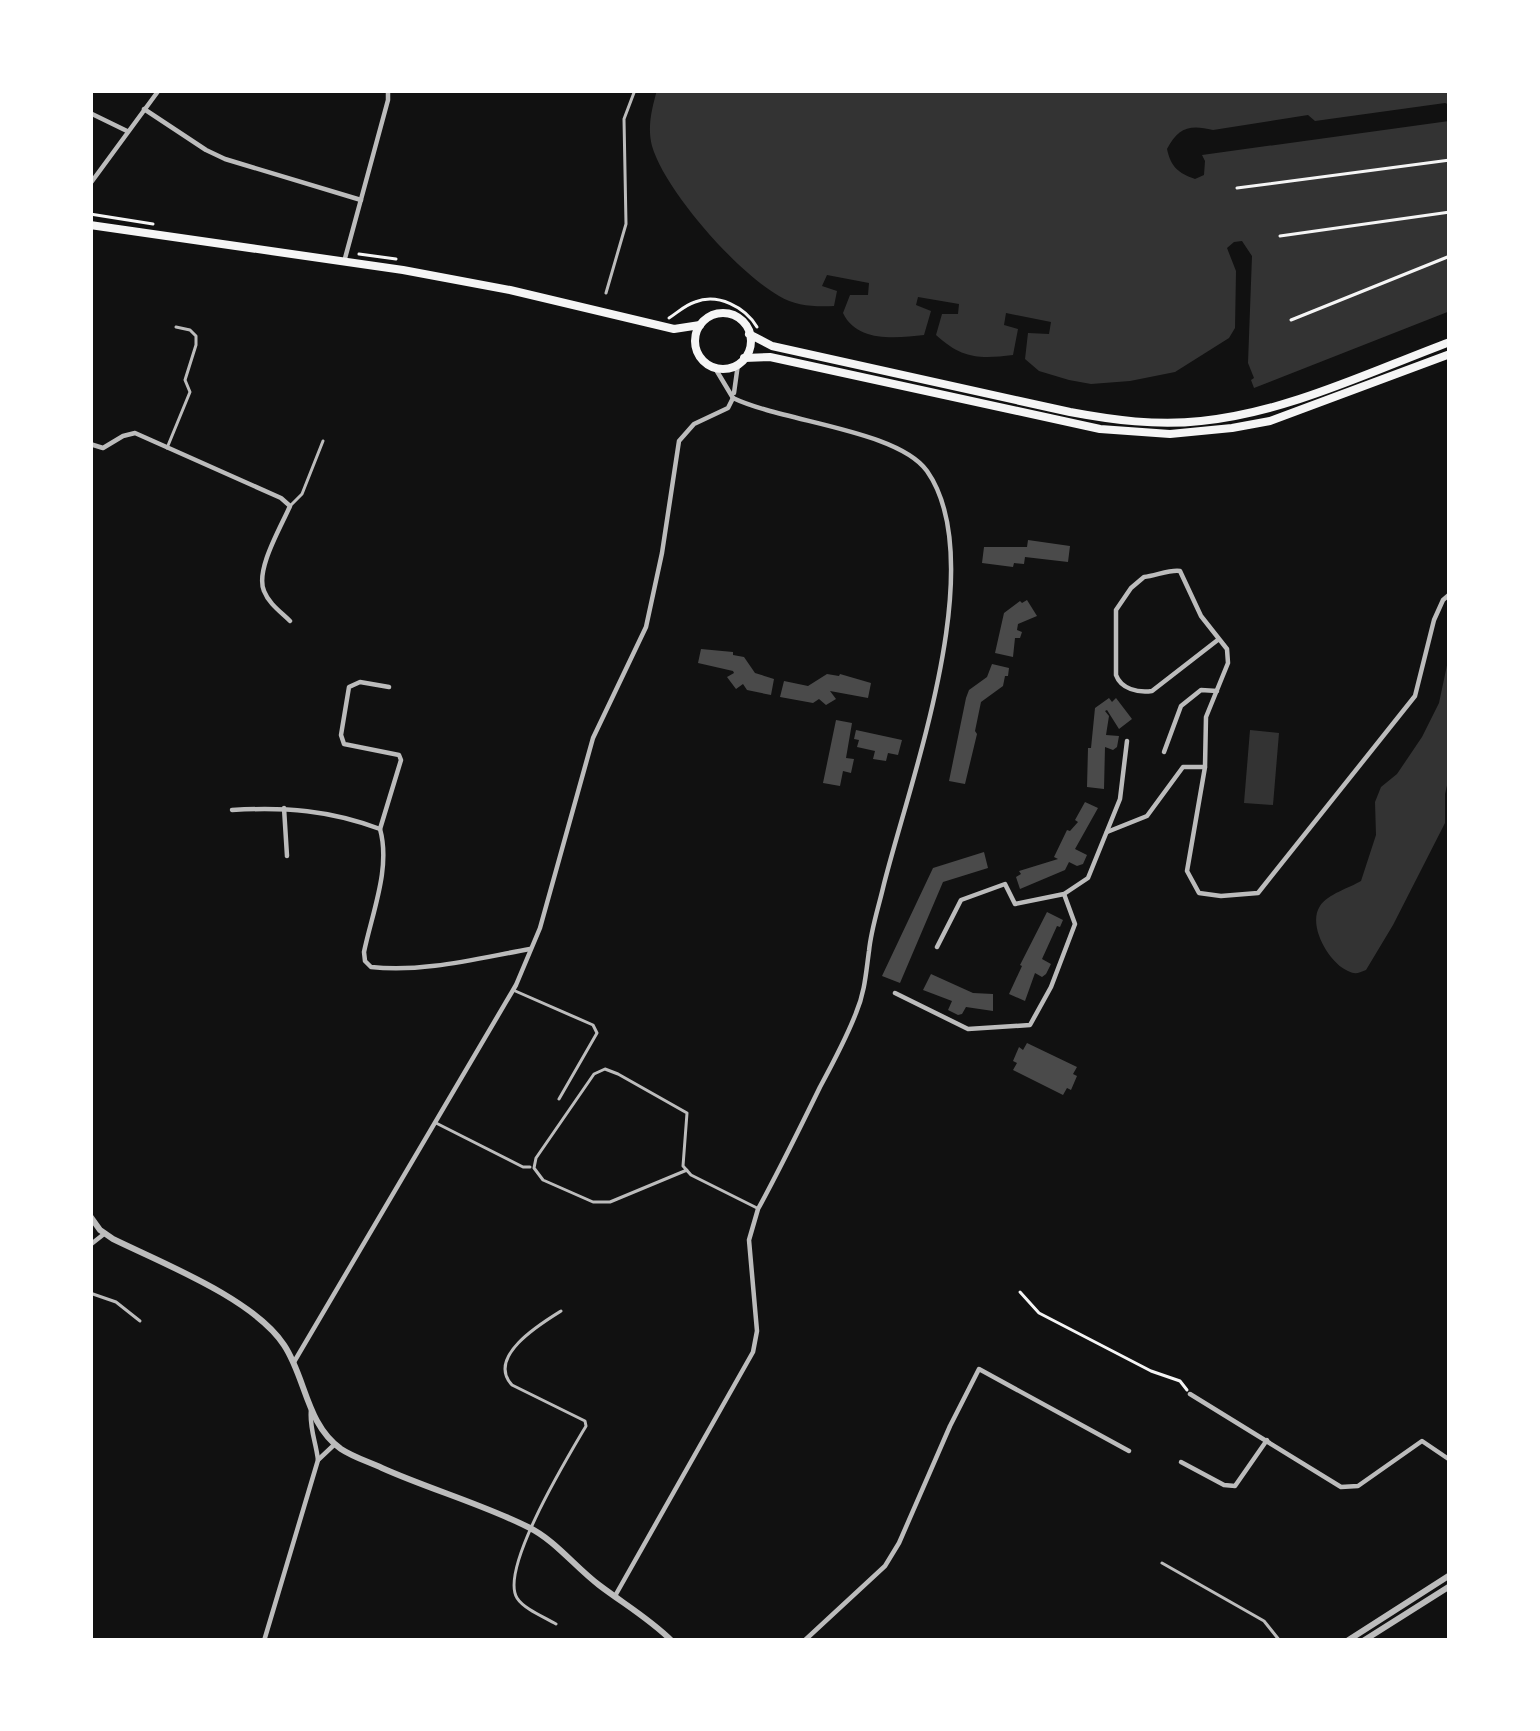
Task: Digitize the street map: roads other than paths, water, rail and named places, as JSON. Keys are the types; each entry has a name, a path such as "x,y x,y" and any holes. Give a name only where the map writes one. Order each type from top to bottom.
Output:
{"main road":[{"path":"90,225 510,290 674,329 700,325 716,314 732,315 749,334 750,347 741,361"},
{"path":"696,346 700,325"},
{"path":"674,329 716,368 770,357 1100,429 1170,434 1270,421 1450,354"},
{"path":"749,334 772,346 1070,412 1144,422 1198,422 1267,409 1450,342"}],"street":[{"path":"90,184 159,90"},
{"path":"344,262 388,90"},
{"path":"144,109 225,159 361,200"},
{"path":"90,113 127,131"},
{"path":"294,1362 513,991 540,928 593,739 646,627 679,441 694,424 728,408 741,361"},
{"path":"615,1596 753,1352 757,1331 749,1240 758,1209 863,994 869,948 915,777 953,590 949,539 936,488 906,451 758,409 733,398 716,368"},
{"path":"90,444 103,448 130,433 290,506 260,575 262,589 290,622"},
{"path":"1220,640 1152,692 1125,687 1117,680 1115,665 1116,610 1144,577 1180,571 1201,616 1220,640 1227,649 1229,658 1206,717 1205,767 1187,871 1199,893 1221,896 1258,893 1415,696 1434,620 1450,594"},
{"path":"389,687 360,682 349,687 340,735 344,744 400,754 380,829 382,876 365,961 371,967 401,968 530,949"},
{"path":"1164,752 1181,706 1201,690 1217,691"},
{"path":"937,947 961,901 1005,884 1015,904 1064,894 1088,878 1120,799 1127,741"},
{"path":"1106,832 1147,816 1183,767 1205,767"},
{"path":"284,808 286,856"},
{"path":"232,810 300,808 380,829"},
{"path":"895,993 968,1029 1030,1025 1075,925 1064,894"},
{"path":"91,1221 250,1311 274,1332 294,1362 310,1410 335,1444 424,1487 530,1527 672,1641"},
{"path":"90,1245 105,1233"},
{"path":"804,1641 885,1566 979,1369 1129,1451"},
{"path":"1190,1394 1334,1484 1358,1486 1423,1442 1450,1460"},
{"path":"263,1641 318,1460 310,1410"},
{"path":"1181,1462 1235,1486 1267,1440"},
{"path":"317,1446 335,1444"},
{"path":"318,1460 335,1444"},
{"path":"1347,1641 1450,1575"},
{"path":"1363,1641 1450,1586"}],"lane":[{"path":"606,293 626,224 624,119 635,90"},
{"path":"167,448 190,392 185,380 196,345 190,330 176,327"},
{"path":"290,506 302,494 323,441"},
{"path":"513,991 595,1028 559,1099"},
{"path":"534,1168 536,1158 595,1074 605,1070 687,1113 683,1166 758,1209"},
{"path":"435,1122 523,1167 534,1168 543,1180 593,1202 610,1202 687,1170"},
{"path":"90,1294 116,1302 140,1322"},
{"path":"556,1624 518,1601 514,1588 530,1527 586,1426 512,1385 504,1370 516,1345 562,1311"},
{"path":"1162,1563 1264,1622 1280,1641"}]}
